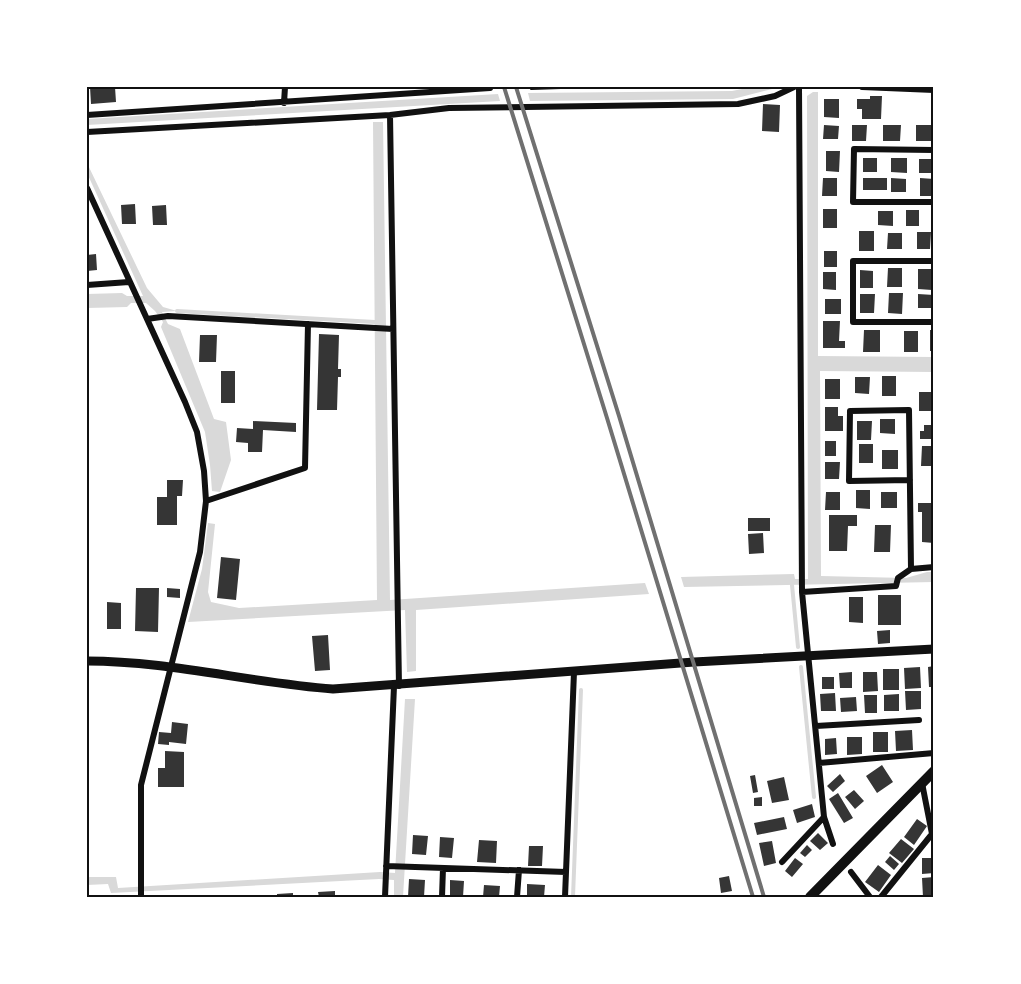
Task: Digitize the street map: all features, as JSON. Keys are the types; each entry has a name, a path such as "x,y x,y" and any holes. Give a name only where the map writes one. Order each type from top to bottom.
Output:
{"highway":[{"path":"810,897 934,771"}],"main road":[{"path":"87,661 170,666 284,686 333,689 934,649"}],"street":[{"path":"284,103 285,87"},
{"path":"87,132 390,115 449,108 738,104 775,96 794,87"},
{"path":"799,87 802,592 824,817 833,844"},
{"path":"862,87 933,89"},
{"path":"87,115 490,88"},
{"path":"384,897 397,686 398,614 390,115"},
{"path":"934,150 854,149 853,202 934,202"},
{"path":"87,188 197,432 204,471 206,501 200,552 141,785 141,896"},
{"path":"934,261 853,261 853,322 934,322"},
{"path":"87,285 129,282"},
{"path":"147,319 168,316 393,329"},
{"path":"206,501 306,468 308,324"},
{"path":"910,480 849,481 850,411 909,410 910,480 911,569"},
{"path":"802,592 896,586 898,578 911,569 934,567"},
{"path":"565,897 574,672"},
{"path":"816,726 919,720"},
{"path":"819,763 934,753"},
{"path":"881,897 932,834 922,783"},
{"path":"782,862 824,817"},
{"path":"386,866 566,872"},
{"path":"442,897 443,868"},
{"path":"517,897 519,870"},
{"path":"851,872 870,897"}],"path":[{"path":"531,88 591,87"}],"shaded area":[{"path":"752,87 780,87 733,99 530,101 528,93 732,91"},
{"path":"818,92 818,356 934,357 934,372 820,371 821,576 906,578 934,572 934,582 684,587 681,577 794,574 795,579 808,579 807,96"},
{"path":"498,94 500,101 87,125 87,119"},
{"path":"373,122 383,122 390,600 645,583 649,594 416,610 416,671 407,672 405,610 188,622 202,569 208,523 215,524 208,592 211,602 239,608 377,600"},
{"path":"87,163 147,288 163,307 177,311 162,312 168,324 180,329 214,419 226,422 231,460 220,492 212,491 205,432 161,327 163,322 146,303 131,303 127,307 87,308 87,294 122,293 127,296 143,296 87,173"},
{"path":"405,699 415,699 403,897 394,897 394,880 379,879 111,893 108,884 87,885 87,877 116,877 118,888 380,872 395,873"}],"building":[{"path":"90,87 115,87 116,102 91,104"},
{"path":"870,96 882,96 881,119 862,119 862,109 857,109 857,99 870,99"},
{"path":"824,99 839,99 839,118 824,117"},
{"path":"763,104 780,105 779,132 762,131"},
{"path":"824,125 839,126 838,139 823,139"},
{"path":"852,125 867,125 866,141 852,141"},
{"path":"883,125 901,125 900,141 883,141"},
{"path":"916,125 931,125 931,141 916,141"},
{"path":"826,151 840,151 839,172 826,171"},
{"path":"863,158 877,158 877,172 863,172"},
{"path":"891,158 907,158 907,173 891,172"},
{"path":"919,159 934,159 934,173 919,173"},
{"path":"823,178 837,178 837,196 822,196"},
{"path":"863,178 887,178 887,190 863,190"},
{"path":"891,178 906,179 906,192 891,192"},
{"path":"920,178 934,179 934,196 920,196"},
{"path":"135,204 136,224 122,224 121,205"},
{"path":"166,205 167,225 153,225 152,206"},
{"path":"823,209 837,209 837,228 823,228"},
{"path":"906,210 919,210 919,226 906,226"},
{"path":"878,211 893,211 893,226 878,225"},
{"path":"859,231 874,231 874,251 859,251"},
{"path":"917,232 931,232 930,249 917,249"},
{"path":"888,233 902,233 902,249 887,249"},
{"path":"824,251 837,251 837,267 824,267"},
{"path":"96,254 97,270 87,271 87,255"},
{"path":"888,268 902,268 902,287 887,287"},
{"path":"918,269 932,269 932,290 918,289"},
{"path":"860,270 873,271 873,288 860,288"},
{"path":"823,272 836,272 836,290 823,289"},
{"path":"889,293 903,293 902,314 888,313"},
{"path":"860,294 875,294 874,313 860,313"},
{"path":"918,294 934,295 934,308 918,308"},
{"path":"825,299 841,299 841,314 825,314"},
{"path":"823,321 840,321 839,341 845,341 845,348 823,348"},
{"path":"864,330 880,330 880,352 863,352"},
{"path":"930,330 934,330 934,351 930,351"},
{"path":"904,331 918,331 918,352 904,352"},
{"path":"319,334 339,335 338,369 341,369 341,377 338,377 337,410 317,410"},
{"path":"200,335 217,335 216,362 199,362"},
{"path":"221,371 235,371 235,403 221,403"},
{"path":"882,376 896,376 896,396 882,396"},
{"path":"855,377 870,377 869,394 855,393"},
{"path":"825,379 840,379 840,399 825,399"},
{"path":"919,392 934,392 933,411 919,411"},
{"path":"825,407 838,407 838,416 843,416 843,431 825,431"},
{"path":"880,419 895,419 895,434 880,433"},
{"path":"253,421 296,423 296,432 263,430 262,452 248,452 248,443 236,442 237,428 253,429"},
{"path":"857,421 872,421 871,440 857,440"},
{"path":"924,425 934,425 934,439 920,439 920,431 924,431"},
{"path":"825,441 836,441 836,456 825,456"},
{"path":"859,444 873,444 873,463 859,463"},
{"path":"922,446 934,446 934,466 921,466"},
{"path":"882,450 898,450 898,469 882,469"},
{"path":"825,462 840,462 839,479 825,479"},
{"path":"167,480 183,480 182,496 177,496 177,525 157,525 157,497 167,497"},
{"path":"856,490 870,490 870,509 856,508"},
{"path":"826,492 840,492 840,510 825,510"},
{"path":"881,492 897,492 897,508 881,508"},
{"path":"918,503 934,503 934,543 922,542 922,512 918,512"},
{"path":"829,515 857,515 857,526 848,526 847,551 829,551"},
{"path":"748,518 770,518 770,531 748,531"},
{"path":"875,525 891,525 890,552 874,552"},
{"path":"763,533 764,553 749,554 748,534"},
{"path":"221,557 240,559 236,600 217,598"},
{"path":"136,588 159,588 158,632 135,631"},
{"path":"167,588 180,589 180,598 167,597"},
{"path":"878,595 901,595 901,625 878,625"},
{"path":"849,597 863,597 863,623 849,622"},
{"path":"107,602 121,603 121,629 107,629"},
{"path":"890,630 890,643 878,644 877,631"},
{"path":"328,635 330,670 315,671 312,636"},
{"path":"934,666 934,687 929,687 928,667"},
{"path":"920,667 921,688 905,689 904,668"},
{"path":"883,669 899,669 899,690 883,690"},
{"path":"852,672 852,688 840,688 839,673"},
{"path":"863,672 877,672 878,691 863,692"},
{"path":"822,677 834,677 834,689 822,689"},
{"path":"905,691 921,691 921,709 906,710"},
{"path":"835,693 836,711 821,711 820,694"},
{"path":"899,694 899,711 884,711 884,695"},
{"path":"864,695 877,695 877,713 865,713"},
{"path":"856,697 857,711 841,712 840,698"},
{"path":"172,722 188,724 186,744 169,742 169,745 158,744 159,732 171,733"},
{"path":"912,730 913,750 896,751 895,731"},
{"path":"873,732 888,732 888,752 873,752"},
{"path":"847,737 862,737 862,754 847,755"},
{"path":"836,738 837,754 825,755 825,739"},
{"path":"165,751 184,752 184,787 158,787 158,768 165,768"},
{"path":"882,765 893,782 877,793 866,776"},
{"path":"840,774 845,781 833,792 827,786"},
{"path":"755,775 758,792 753,793 750,776"},
{"path":"784,777 789,800 772,803 767,781"},
{"path":"854,790 864,801 855,809 845,797"},
{"path":"838,793 853,818 844,823 829,799"},
{"path":"762,797 762,806 754,806 754,798"},
{"path":"812,804 815,817 797,823 793,810"},
{"path":"784,817 787,829 757,835 754,823"},
{"path":"917,819 927,826 914,845 904,837"},
{"path":"818,833 828,843 820,850 810,841"},
{"path":"413,835 428,836 426,855 412,854"},
{"path":"440,837 454,838 452,858 439,857"},
{"path":"901,839 914,849 902,863 889,853"},
{"path":"479,840 497,841 496,863 477,862"},
{"path":"772,841 776,863 764,866 759,843"},
{"path":"807,845 812,850 805,857 800,853"},
{"path":"529,846 543,846 542,866 528,866"},
{"path":"890,856 899,864 894,870 885,862"},
{"path":"795,858 803,864 792,877 785,871"},
{"path":"922,858 934,858 934,873 922,874"},
{"path":"878,865 891,875 879,892 865,882"},
{"path":"729,876 732,891 721,893 719,878"},
{"path":"934,877 934,897 923,897 922,878"},
{"path":"409,879 425,880 424,897 408,897"},
{"path":"450,880 464,881 463,897 450,897"},
{"path":"527,884 545,885 544,897 527,897"},
{"path":"484,885 500,886 499,897 483,897"},
{"path":"335,891 335,897 319,897 318,892"},
{"path":"293,893 293,897 277,897 277,894"}],"waterway":[{"path":"177,311 375,322"},
{"path":"792,585 798,647"},
{"path":"801,667 814,797"},
{"path":"573,897 581,690"}],"railway":[{"path":"504,87 753,897"},
{"path":"516,87 619,416 764,897"}]}
